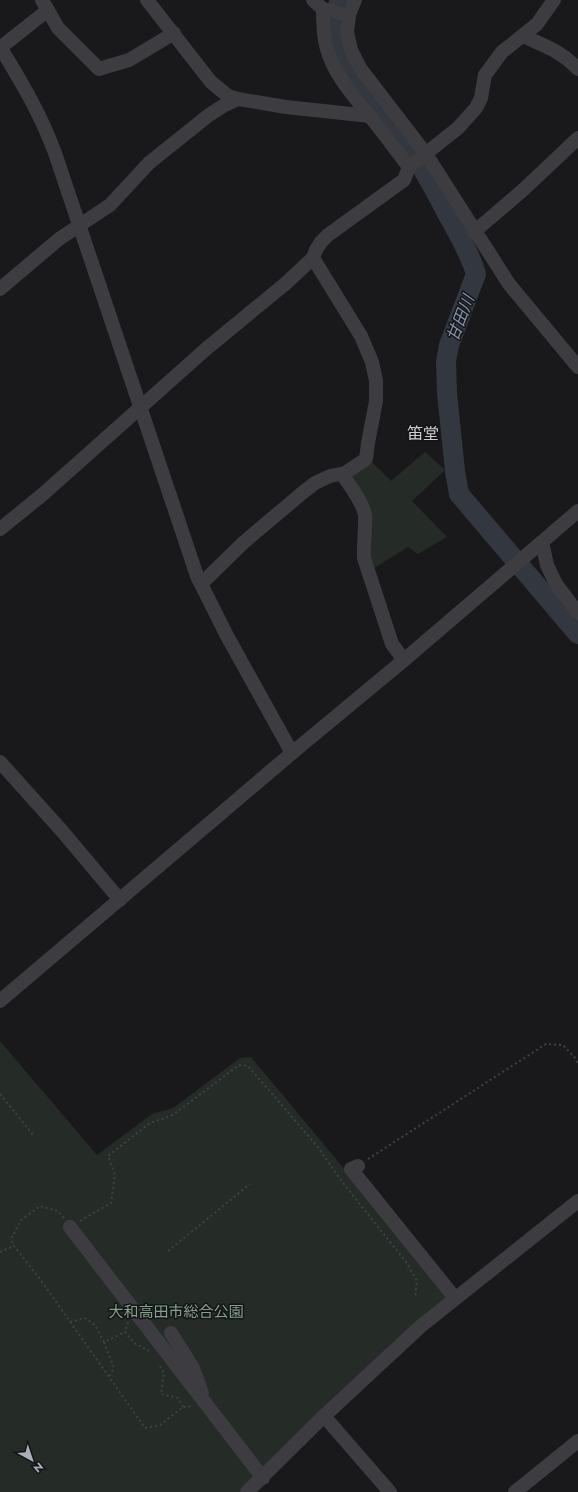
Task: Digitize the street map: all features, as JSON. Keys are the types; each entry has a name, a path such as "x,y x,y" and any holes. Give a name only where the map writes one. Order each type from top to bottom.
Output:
{"street":[{"path":"147,0 211,82 221,91 238,99 286,107 370,116"},
{"path":"331,10 355,0"},
{"path":"0,529 42,495 206,349 265,302 313,258 321,242 328,235 404,180 418,161 458,128 476,108 481,98 485,75 502,52 537,24 554,0"},
{"path":"174,33 152,48 130,60 99,69 58,28 45,5 0,47 29,95 44,125 80,224 197,576 226,634 292,753"},
{"path":"331,10 325,40 332,62 341,78 370,116 418,161"},
{"path":"331,10 347,32 351,50 360,68 418,161 474,232 509,284 578,367"},
{"path":"522,36 562,54 578,69"},
{"path":"0,289 42,252 80,224 110,205 149,163 209,115 238,99"},
{"path":"474,232 523,190 578,138"},
{"path":"201,584 243,543 315,483 330,476 345,473 366,459 366,451 376,401 376,380 372,362 361,336 313,258"},
{"path":"342,474 362,506 364,514 364,558 392,644 404,660"},
{"path":"0,1001 578,511"},
{"path":"542,542 547,564 556,584 578,613"},
{"path":"0,762 62,831 120,900"},
{"path":"358,1166 351,1169 455,1298"},
{"path":"247,1492 263,1478 324,1416 421,1326 578,1201"},
{"path":"70,1227 263,1478"},
{"path":"171,1333 193,1368 206,1404"},
{"path":"324,1416 390,1492"},
{"path":"515,1492 578,1441"}],"path":[{"path":"358,1166 546,1044 563,1045 575,1058 578,1064"},
{"path":"206,1404 183,1408 160,1425 145,1428 40,1279 14,1246 11,1239 21,1220 40,1206 58,1211 70,1227 111,1202 115,1175 108,1156 150,1123 173,1115 239,1065 248,1066 317,1146 343,1183 406,1262 417,1281 415,1297"},
{"path":"0,1094 34,1136"},
{"path":"168,1251 250,1184"},
{"path":"0,1252 14,1246"},
{"path":"70,1322 85,1318 95,1324 114,1368 109,1377"},
{"path":"104,1342 125,1332 129,1318"},
{"path":"125,1332 134,1343 154,1353"},
{"path":"157,1360 164,1373 161,1394 178,1398 183,1408"}],"green space":[{"path":"425,452 445,470 412,501 447,537 418,554 408,547 371,570 350,477 371,461 391,481"},
{"name":"大和高田市総合公園","path":"0,1041 97,1155 152,1114 173,1108 240,1058 251,1057 451,1297 243,1492 0,1492"}],"waterway":[{"name":"甘田川","path":"340,0 335,22 337,44 345,64 357,84 415,156 471,259 476,274 449,345 446,361 447,393 455,471 459,494 578,634"}],"district":[{"name":"笛堂","path":"423,433"}]}
